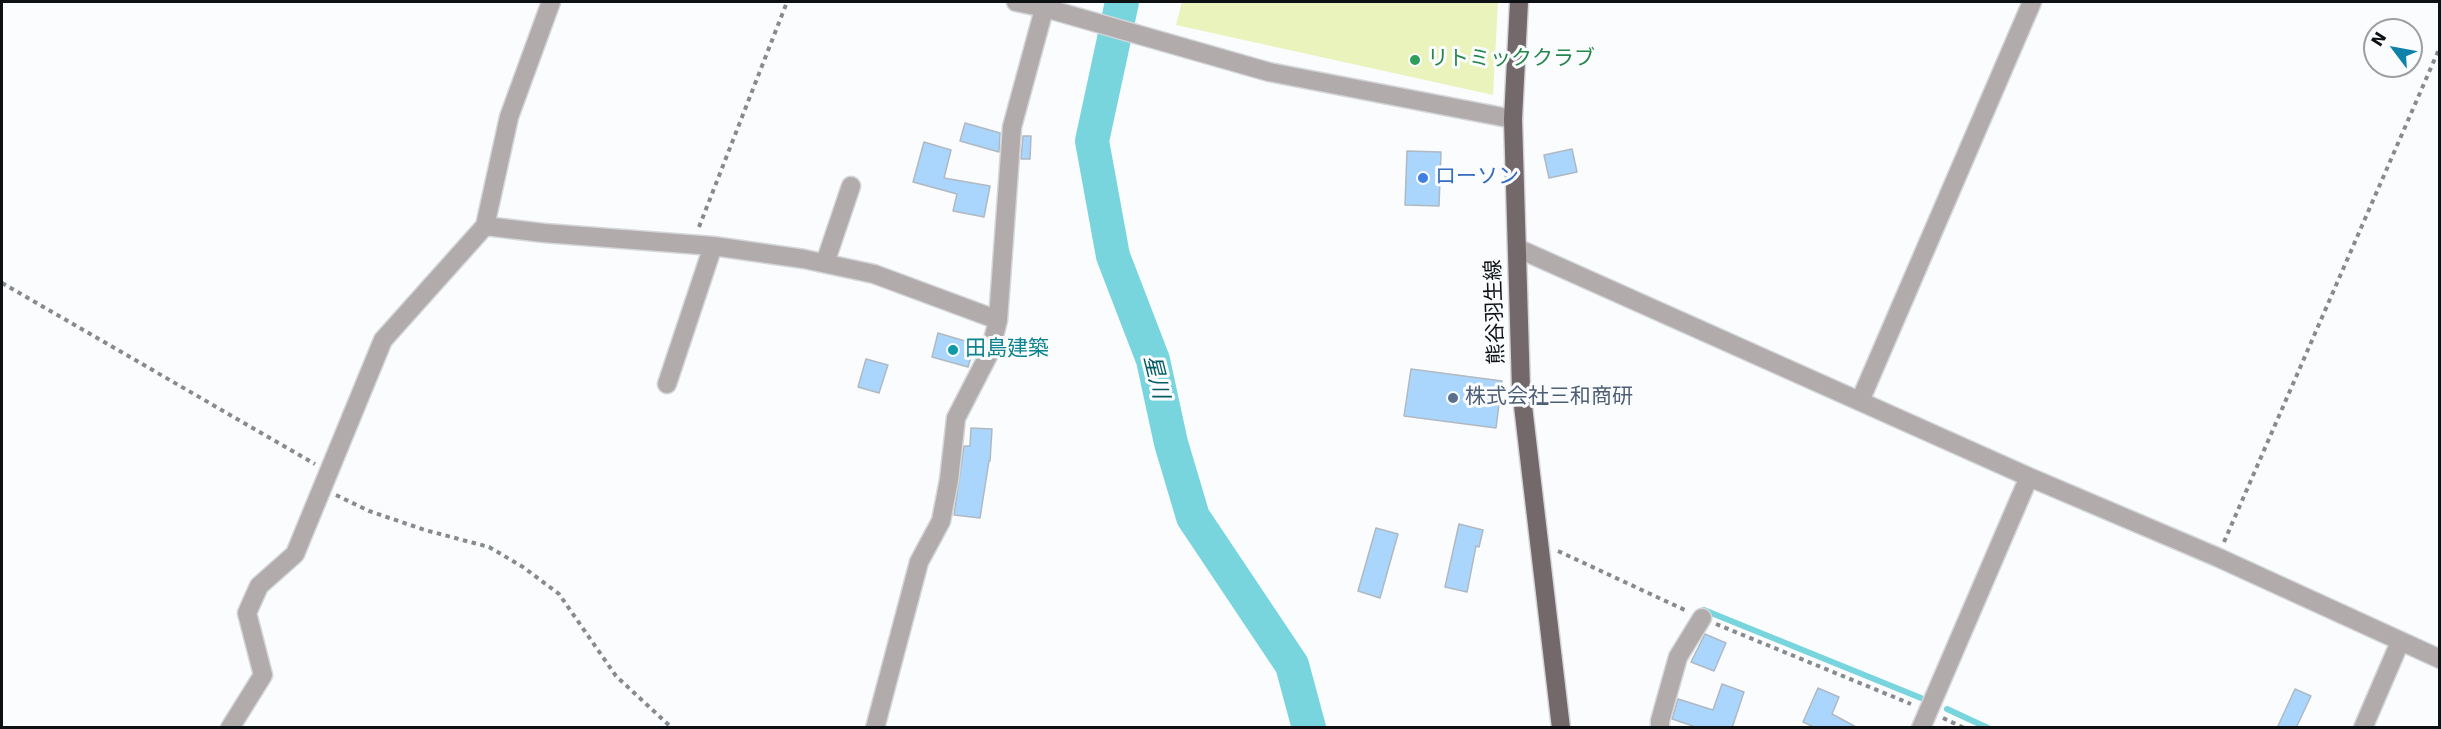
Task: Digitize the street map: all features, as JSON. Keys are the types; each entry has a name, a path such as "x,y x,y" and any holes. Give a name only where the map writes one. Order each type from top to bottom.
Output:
{"main road":[{"name":"熊谷羽生線","path":"1519,2 1512,119 1521,389 1561,728"}],"street":[{"path":"230,728 263,675 247,613 260,586 295,554 383,340 485,226 509,117 551,2"},
{"path":"1016,2 1046,5 1065,14 1281,74 1512,119"},
{"path":"1860,401 2032,2"},
{"path":"875,728 919,562 941,521 949,480 956,418 990,352 998,320 1012,127 1046,5"},
{"path":"825,263 852,186"},
{"path":"485,226 544,233 713,246 825,263 874,274 998,320"},
{"path":"667,384 713,246"},
{"path":"1517,248 2029,477 2217,556 2439,659"},
{"path":"1925,720 2029,477"},
{"path":"1660,728 1660,720 1678,657 1702,618"},
{"path":"2363,728 2400,642"}],"path":[{"path":"692,245 787,2"},
{"path":"2217,556 2439,47"},
{"path":"2,283 324,480 369,511 425,530 489,547 523,567 559,594 616,676 672,728"},
{"path":"1538,543 1925,720 1964,728"}],"green space":[{"name":"リトミッククラブ","path":"1182,2 1498,2 1493,95 1176,25"}],"building":[{"path":"965,123 1000,133 999,152 960,141"},
{"path":"1023,136 1031,136 1030,159 1021,159"},
{"path":"924,142 951,150 944,178 990,186 984,217 953,211 957,194 913,182"},
{"path":"1572,149 1577,172 1549,178 1544,155"},
{"name":"ローソン","path":"1407,151 1441,152 1439,206 1405,205"},
{"name":"田島建築","path":"938,333 975,344 968,367 932,357"},
{"path":"866,359 888,365 879,393 858,387"},
{"name":"株式会社三和商研","path":"1411,369 1502,381 1496,428 1404,416"},
{"path":"971,428 992,429 990,461 980,518 954,515 964,446 970,446"},
{"path":"1459,524 1483,530 1479,547 1476,546 1467,592 1445,587"},
{"path":"1376,528 1398,534 1380,598 1358,591"},
{"path":"1705,634 1726,643 1714,671 1691,662"},
{"path":"1722,684 1744,692 1732,728 1699,728 1672,719 1678,699 1713,710"},
{"path":"1818,688 1839,697 1832,714 1858,728 1816,728 1803,722"},
{"path":"2295,689 2311,696 2296,728 2277,728"}],"waterway":[{"name":"星川","path":"1122,2 1092,141 1113,256 1153,360 1171,443 1193,517 1292,665 1309,728"},
{"path":"1704,610 1921,698"},
{"path":"1947,709 1988,728"}],"place":[{"name":"リトミッククラブ","path":"1415,60"},
{"name":"ローソン","path":"1423,178"},
{"name":"田島建築","path":"953,350"},
{"name":"株式会社三和商研","path":"1453,398"}]}
